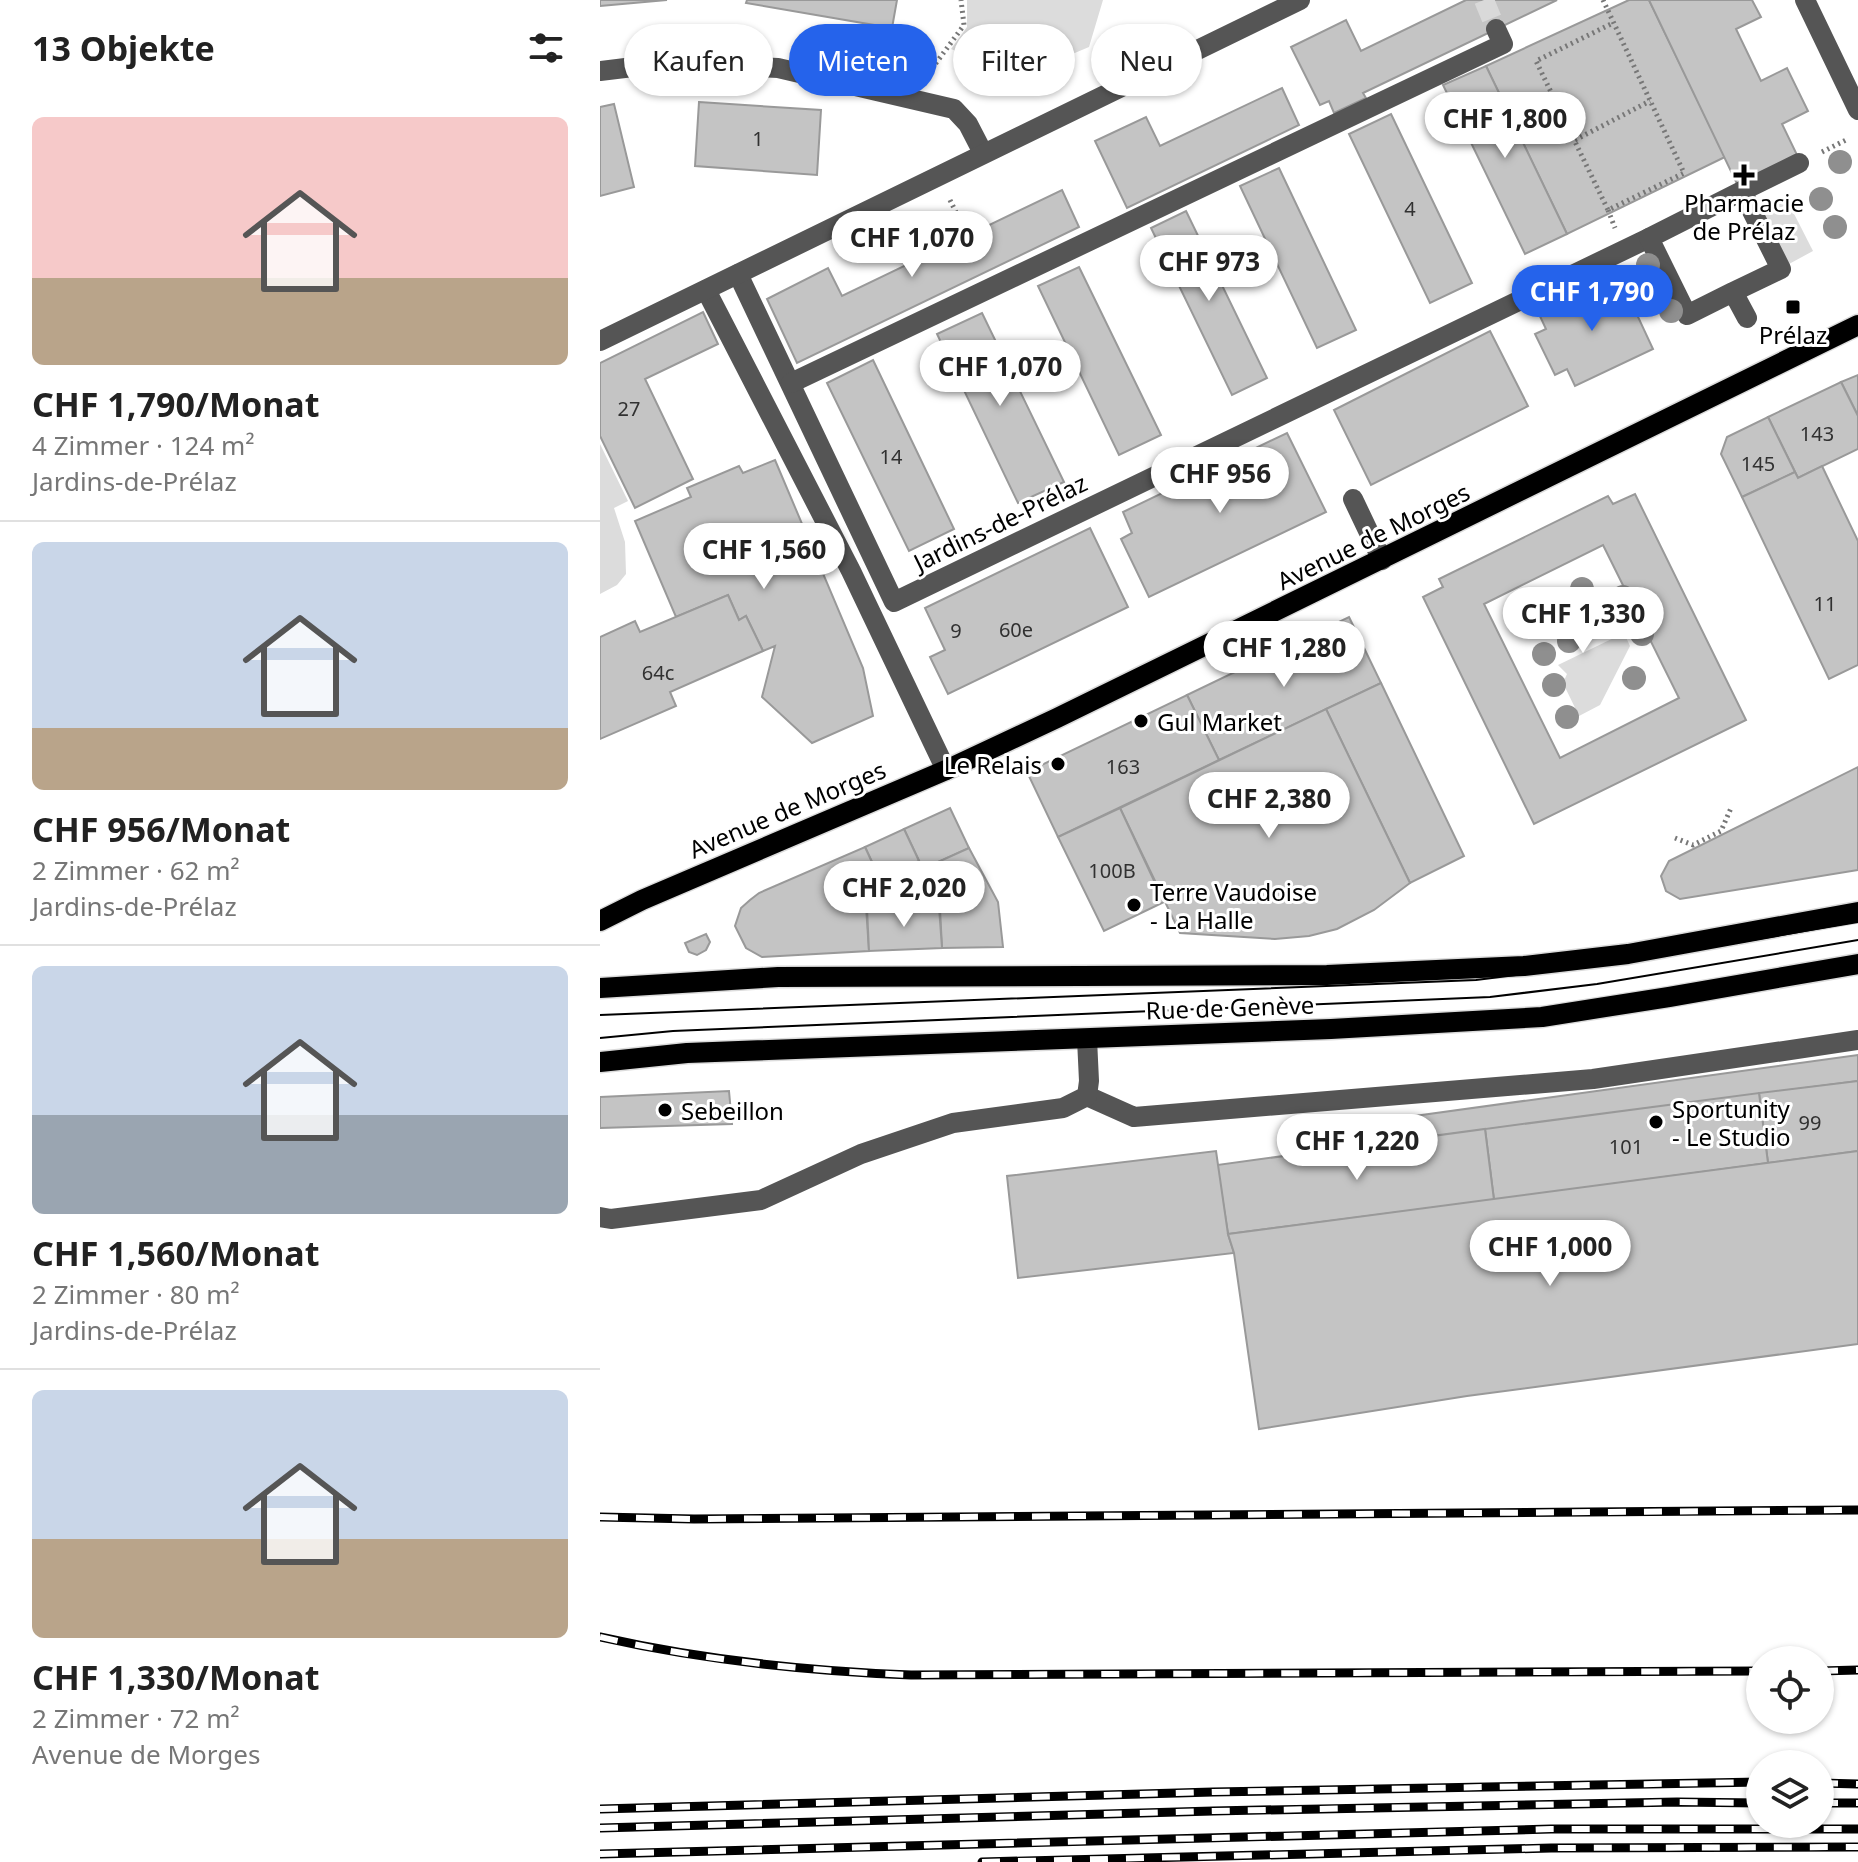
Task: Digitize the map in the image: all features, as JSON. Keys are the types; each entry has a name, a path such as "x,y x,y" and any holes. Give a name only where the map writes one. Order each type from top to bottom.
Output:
{"main road":[{"name":"Avenue de Morges","path":"600,921 642,900 946,770 1382,560 1858,325"},
{"name":"Rue de Genève","path":"600,988 778,977 1307,976 1524,966 1628,954 1858,912"},
{"name":"Rue de Genève","path":"600,1062 687,1053 1429,1025 1542,1017 1858,964"}],"street":[{"path":"600,341 1300,0"},
{"path":"1805,0 1858,110"},
{"path":"791,383 1503,44 1496,29"},
{"path":"600,71 666,63 778,68 954,109 968,124 983,153"},
{"path":"1742,191 1781,269 1687,315 1649,238 1742,191 1799,163"},
{"name":"Jardins-de-Prélaz","path":"738,274 894,602 1649,238"},
{"path":"706,290 851,571 946,770"},
{"path":"1733,292 1747,318"},
{"path":"1353,499 1382,560"},
{"path":"1087,1039 1087,1096"},
{"path":"1087,1096 1134,1117 1593,1079 1858,1040"},
{"path":"600,1217 611,1219 761,1200 861,1154 953,1123 1063,1108 1087,1096"}],"path":[{"path":"937,60 964,25 961,0"},
{"path":"1603,0 1684,173 1608,210 1536,61 1613,23"},
{"path":"1575,140 1650,101"},
{"path":"1826,150 1846,140"},
{"path":"948,195 967,235"},
{"path":"1675,838 1693,845 1721,831 1731,808"}],"shaded area":[{"path":"967,0 1103,0 1096,24 1091,24 1089,47 1075,53 1075,24 967,24"},
{"path":"1786,198 1813,251 1789,264 1762,210"},
{"path":"600,444 628,501 614,508 625,542 626,574 617,585 600,594"},
{"path":"1624,633 1630,646 1600,705 1579,716 1563,683 1567,674 1558,665"}],"building":[{"path":"600,0 667,0 600,6"},
{"path":"747,0 897,0 893,24 869,24 746,3"},
{"path":"1466,0 1557,0 1363,93 1366,98 1334,113 1329,101 1320,105 1291,47 1346,20 1361,51"},
{"path":"1629,0 1649,0 1725,157 1567,234 1486,66"},
{"path":"1649,0 1752,0 1761,17 1736,29 1761,81 1787,68 1808,111 1782,124 1798,157 1738,186"},
{"path":"1486,66 1567,234 1525,254 1443,85"},
{"path":"1282,88 1299,125 1127,208 1095,141 1146,117 1160,146"},
{"path":"699,102 821,110 817,175 695,166"},
{"path":"614,104 634,187 600,196 600,107"},
{"path":"1391,114 1472,283 1430,303 1349,134"},
{"path":"1279,168 1356,330 1317,348 1240,186"},
{"path":"1062,190 1079,227 797,363 767,299 828,268 842,296"},
{"path":"1186,211 1267,378 1232,395 1151,228"},
{"path":"1079,267 1161,435 1119,455 1038,286"},
{"path":"1606,280 1614,297 1626,291 1653,349 1575,386 1567,369 1555,375 1535,334 1546,329 1538,312"},
{"path":"703,312 718,344 645,379 693,479 635,508 600,436 600,363"},
{"path":"982,313 1064,482 1018,503 937,334"},
{"path":"1490,331 1528,406 1371,485 1334,410"},
{"path":"873,360 954,529 909,551 827,383"},
{"path":"1858,375 1858,416 1841,382"},
{"path":"1841,382 1858,416 1858,449 1798,478 1768,417"},
{"path":"1768,417 1795,472 1742,497 1721,454 1727,437"},
{"path":"1287,433 1326,512 1149,597 1121,539 1132,533 1123,512"},
{"path":"775,460 863,668 873,716 812,743 762,697 775,646 763,651 746,616 739,620 728,595 676,617 635,521 691,497 687,488 739,466 743,473"},
{"path":"1822,466 1858,541 1858,665 1829,679 1742,497 1795,472 1798,478"},
{"path":"1635,494 1746,720 1534,824 1423,597 1443,587 1439,579 1608,496 1613,504","holes":["1603,545 1679,698 1560,758 1484,604"]},
{"path":"1090,528 1128,607 948,694 930,657 945,650 925,608"},
{"path":"728,595 739,620 746,616 763,651 670,692 676,706 600,739 600,637 635,621 640,632"},
{"path":"1349,617 1381,683 1219,760 1187,695"},
{"path":"1381,683 1464,856 1410,883 1326,709"},
{"path":"1187,695 1219,760 1058,837 1027,772"},
{"path":"1326,709 1410,883 1374,910 1337,929 1309,936 1275,939 1180,933 1120,808"},
{"path":"1858,767 1858,870 1680,899 1666,891 1661,876 1669,861"},
{"path":"950,808 969,848 923,869 904,829"},
{"path":"1120,808 1164,902 1104,931 1058,837"},
{"path":"904,829 919,861 880,879 865,847"},
{"path":"865,847 882,884 865,891 869,951 762,957 746,948 735,926 741,908 750,900 759,893"},
{"path":"969,848 998,902 1003,947 942,948 939,889 929,866"},
{"path":"939,907 942,948 869,951 867,908"},
{"path":"706,934 710,942 706,950 697,955 689,952 685,943"},
{"path":"1858,1055 1858,1081 1337,1149 1334,1127"},
{"path":"1858,1081 1858,1151 1768,1163 1759,1093"},
{"name":"Sebeillon","path":"729,1091 732,1124 600,1128 600,1097"},
{"path":"1759,1093 1768,1163 1494,1200 1485,1129"},
{"path":"1485,1129 1494,1200 1228,1234 1217,1165"},
{"path":"1216,1151 1228,1234 1234,1253 1018,1278 1007,1176"},
{"path":"1858,1151 1858,1344 1467,1396 1259,1429 1234,1253 1228,1234"}],"tunnel":[{"path":"1484,0 1496,29"}],"tram line":[{"path":"600,1015 1476,980 1628,961 1858,922"},
{"path":"600,1038 673,1031 1490,997 1597,984 1858,940"}],"railway":[{"path":"600,1517 694,1519 1858,1510"},
{"path":"600,1637 755,1663 911,1675 1746,1671"},
{"path":"1834,1671 1858,1670"},
{"path":"600,1809 1213,1792 1746,1782"},
{"path":"1834,1783 1858,1784"},
{"path":"600,1828 1213,1811 1746,1803"},
{"path":"1834,1803 1858,1803"},
{"path":"600,1854 1551,1829 1858,1829"},
{"path":"982,1862 1551,1848 1858,1847"}],"place":[{"name":"Pharmacie de Prélaz","path":"1744,175"},
{"name":"Prélaz","path":"1793,307"},
{"name":"Gul Market","path":"1141,721"},
{"name":"Le Relais","path":"1058,764"},
{"name":"Terre Vaudoise - La Halle","path":"1134,905"},
{"name":"Sebeillon","path":"665,1110"},
{"name":"Sportunity - Le Studio","path":"1656,1122"}]}
